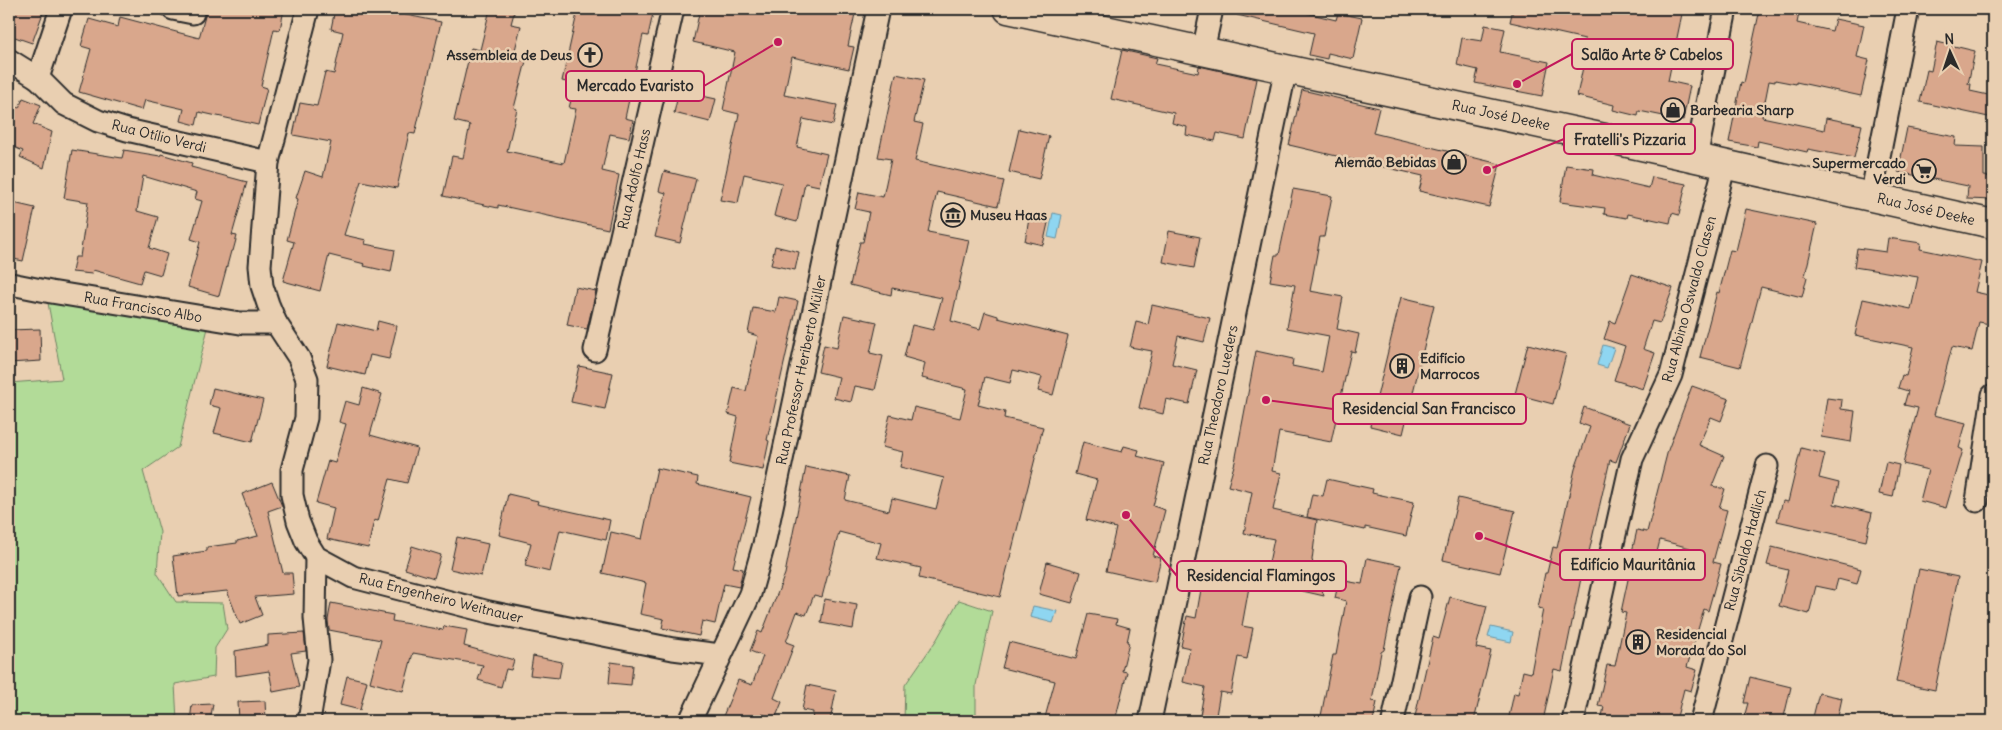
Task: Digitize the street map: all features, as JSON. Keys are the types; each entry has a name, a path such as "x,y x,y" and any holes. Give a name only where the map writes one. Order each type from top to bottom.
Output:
{"street":[{"path":"38,78 61,9"},
{"path":"308,9 268,162 260,266 262,286 276,323 299,358 307,379 306,418 292,470 292,495 298,521 306,541 316,557 316,618 319,660 308,721"},
{"name":"Rua Adolfo Hass","path":"594,350 674,9"},
{"name":"Rua Professor Heriberto Müller","path":"690,721 750,594 764,544 878,9"},
{"name":"Rua José Deeke","path":"1008,9 1286,68 1993,224"},
{"path":"1203,50 1212,9"},
{"path":"1696,158 1726,9"},
{"path":"1872,197 1908,9"},
{"name":"Rua Otílio Verdi","path":"9,60 38,78 64,104 98,121 128,130 268,162"},
{"name":"Rua Theodoro Lueders","path":"1150,721 1286,68"},
{"name":"Rua Albino Oswaldo Clasen","path":"1573,721 1632,459 1672,375 1725,164"},
{"name":"Rua Francisco Albo","path":"11,284 240,323 276,323"},
{"path":"1977,501 1993,395"},
{"name":"Rua Sibaldo Hadlich","path":"1701,721 1767,466"},
{"name":"Rua Engenheiro Weitnauer","path":"316,557 353,577 489,612 673,649 720,655"},
{"path":"1393,721 1420,597"}],"green space":[{"path":"48,303 208,328 178,447 143,471 160,532 157,573 176,602 223,603 227,629 215,648 214,677 175,684 177,721 9,721 9,383 62,379"},
{"path":"959,600 992,611 976,685 976,717 971,721 904,721 905,685 937,639"}],"water":[{"path":"1053,213 1062,215 1057,239 1048,237"},
{"path":"1603,345 1614,348 1607,368 1597,365"},
{"path":"1033,606 1057,611 1053,623 1030,617"},
{"path":"1491,627 1513,632 1511,642 1488,637"}],"building":[{"path":"9,9 33,9 43,13 32,43 9,35"},
{"path":"207,9 284,9 280,30 274,29 261,86 267,88 258,125 199,112 196,125 181,121 184,109 145,100 142,110 79,92 91,49 81,46 89,19 118,27 120,17 199,38"},
{"path":"335,9 377,9 441,22 415,134 409,133 397,188 361,181 344,235 366,240 365,244 395,250 391,272 329,255 320,291 283,281 294,242 287,240 298,199 296,198 305,171 323,177 331,142 293,135 300,103 317,106 325,72 334,74 343,32 331,29"},
{"path":"490,9 515,9 511,24 521,26 513,58 526,61 514,108 517,109 507,151 564,163 576,109 569,108 575,84 562,81 578,9 654,9 648,36 643,35 625,118 633,120 629,138 610,134 602,171 619,175 608,229 498,205 498,208 443,196 452,156 463,158 470,125 454,121 471,48 480,50"},
{"path":"700,9 856,9 848,46 854,47 849,69 792,57 784,95 837,105 833,125 803,119 797,147 827,154 819,186 805,183 797,222 774,216 782,183 744,174 738,203 720,200 739,114 723,110 735,52 693,42"},
{"path":"1237,9 1308,9 1307,13 1336,20 1338,13 1362,18 1353,59 1328,53 1327,59 1309,55 1314,33 1237,15"},
{"path":"1513,9 1683,9 1668,81 1690,86 1683,120 1639,111 1638,116 1613,110 1614,105 1577,96 1584,62 1580,61 1585,39 1510,22"},
{"path":"1760,9 1800,9 1797,23 1832,31 1835,19 1864,25 1857,57 1869,60 1861,96 1796,82 1796,84 1775,80 1775,82 1769,81 1762,117 1824,130 1826,118 1862,125 1854,158 1808,149 1807,152 1758,141 1757,147 1729,142 1741,82 1744,83"},
{"path":"1485,25 1505,29 1500,52 1549,62 1542,96 1475,83 1478,70 1457,65 1462,38 1482,41"},
{"path":"1937,42 1975,51 1968,84 1971,84 1970,91 1993,96 1993,118 1920,102 1927,70 1931,71"},
{"path":"1122,50 1157,58 1155,64 1198,73 1199,66 1257,79 1245,139 1217,133 1215,141 1186,135 1187,127 1172,123 1174,113 1111,99"},
{"path":"896,74 924,80 914,122 923,124 915,161 1004,181 998,206 937,192 928,232 969,240 951,321 980,329 985,312 998,316 998,318 1068,336 1053,395 1038,391 1042,377 1013,370 1010,383 985,377 978,405 1005,412 1004,418 1043,427 1000,597 919,578 921,568 877,558 881,543 839,532 822,597 814,595 806,615 797,612 786,642 794,645 774,698 782,702 775,719 762,714 761,721 721,721 738,680 752,685 763,656 750,651 758,631 762,633 785,574 806,467 850,476 845,500 889,511 892,498 936,509 944,478 900,467 903,452 882,447 890,415 911,420 914,407 960,418 967,389 922,378 925,363 904,357 912,325 933,330 942,298 892,288 891,295 850,285 860,242 863,242 869,212 855,209 859,192 883,197 891,159 878,157"},
{"path":"1302,90 1379,108 1373,133 1500,164 1489,207 1419,191 1423,176 1289,145"},
{"path":"679,91 716,99 710,122 674,113"},
{"path":"23,98 41,105 33,124 52,132 44,168 20,157 23,151 9,145 9,103 19,108"},
{"path":"1907,128 1956,137 1955,146 1984,147 1984,176 1993,177 1993,200 1967,199 1968,186 1898,172"},
{"path":"1019,129 1049,136 1039,179 1009,172"},
{"path":"72,150 122,158 124,150 160,156 161,154 192,163 191,167 247,182 232,235 237,236 219,296 188,287 200,242 191,239 202,201 195,199 197,192 143,176 137,211 158,217 149,248 167,254 161,275 144,270 140,283 93,270 92,274 72,272 75,257 80,257 88,202 64,198"},
{"path":"1566,165 1594,169 1593,175 1649,188 1652,177 1686,184 1679,215 1672,213 1670,223 1628,214 1627,218 1604,214 1605,208 1560,202"},
{"path":"664,171 696,179 680,243 655,237 666,193 659,191"},
{"path":"1293,189 1332,196 1324,237 1320,237 1310,291 1343,297 1337,329 1359,334 1355,352 1351,351 1331,442 1279,432 1272,471 1281,473 1273,510 1317,520 1312,560 1324,596 1294,589 1296,577 1267,572 1274,539 1244,533 1252,492 1228,486 1235,462 1256,351 1293,359 1292,366 1322,372 1329,336 1287,328 1295,285 1270,281 1275,255 1279,255"},
{"path":"9,202 35,208 23,261 9,258"},
{"path":"1746,209 1817,224 1802,297 1761,287 1740,367 1700,357 1730,250 1736,251"},
{"path":"1029,219 1048,223 1043,245 1025,241"},
{"path":"1169,231 1200,237 1194,268 1163,262"},
{"path":"1888,238 1921,243 1920,249 1982,262 1975,292 1993,296 1993,312 1990,324 1979,322 1972,351 1952,347 1934,415 1966,423 1959,448 1963,450 1946,508 1920,501 1928,470 1903,464 1918,408 1904,405 1908,391 1898,388 1902,375 1906,376 1913,347 1855,335 1863,299 1911,309 1918,277 1854,267 1857,248 1886,252"},
{"path":"775,246 799,252 795,270 771,265"},
{"path":"1632,274 1673,288 1660,323 1652,321 1643,349 1655,353 1643,389 1614,380 1625,346 1604,339 1610,321 1615,323"},
{"path":"575,287 596,291 587,329 567,325"},
{"path":"779,297 798,301 767,440 769,441 763,470 729,463 738,417 728,414 734,388 746,391 758,336 748,333 753,308 776,312"},
{"name":"Edifício Marrocos","path":"1401,297 1434,305 1403,434 1370,426"},
{"path":"1152,305 1210,318 1204,342 1178,336 1172,364 1197,370 1189,404 1166,399 1163,414 1139,408 1152,351 1130,347 1136,322 1148,325"},
{"path":"844,315 877,322 870,353 883,356 875,390 855,386 851,402 834,398 839,377 818,372 824,345 837,348"},
{"path":"378,321 397,326 389,359 370,355 365,375 327,366 338,322 376,331"},
{"path":"40,329 41,361 9,363 9,330"},
{"path":"1528,344 1566,354 1553,404 1515,394"},
{"path":"579,366 613,373 605,409 571,402"},
{"path":"1692,386 1729,399 1721,421 1711,417 1699,445 1724,456 1712,486 1725,489 1719,508 1727,510 1713,562 1721,564 1708,611 1704,609 1687,667 1697,670 1691,691 1684,689 1676,721 1601,721 1604,707 1598,706 1607,665 1615,666 1626,613 1621,612 1637,530 1647,532 1668,450","holes":["1660,540 1690,548 1680,578 1652,572"]},
{"path":"213,388 263,400 252,442 214,433 221,408 209,405"},
{"path":"363,388 382,394 370,435 417,448 407,483 390,479 378,521 374,520 368,548 327,539 334,508 316,503 328,461 335,463 346,424 339,422 345,401 359,405"},
{"path":"1827,398 1842,400 1841,409 1855,411 1851,442 1821,437"},
{"path":"1584,407 1630,424 1616,462 1610,460 1583,578 1581,578 1562,671 1554,669 1543,721 1508,721 1514,693 1518,694 1523,671 1531,673 1543,609 1538,608 1545,573 1547,573 1553,547 1557,548 1575,469 1590,427 1579,423"},
{"path":"1083,442 1122,452 1124,446 1139,450 1137,456 1164,463 1153,506 1165,510 1153,556 1161,558 1155,582 1106,571 1116,528 1086,520 1097,480 1075,474"},
{"path":"1801,448 1825,454 1819,478 1839,483 1834,504 1872,513 1866,541 1777,521 1783,501 1788,502"},
{"path":"1886,462 1899,465 1893,497 1879,494"},
{"path":"657,468 698,477 697,484 751,497 733,567 743,569 739,587 724,584 715,624 702,621 699,636 662,628 664,619 640,614 646,583 602,573 611,532 642,539"},
{"path":"1327,479 1373,489 1372,493 1414,502 1406,536 1365,527 1365,530 1307,517 1312,494 1323,496"},
{"path":"272,482 282,506 268,511 283,573 292,573 294,594 255,597 262,615 240,624 227,591 178,596 173,556 207,551 207,547 237,543 237,541 258,536 242,494"},
{"path":"508,494 538,501 537,504 610,520 606,540 560,530 550,572 525,566 531,543 499,535"},
{"path":"1458,498 1515,511 1500,573 1443,560"},
{"path":"457,537 488,544 481,576 450,569"},
{"path":"412,546 441,555 434,578 405,569"},
{"path":"1772,547 1861,569 1857,584 1838,579 1835,590 1816,586 1809,614 1779,606 1788,570 1767,565"},
{"path":"1367,558 1401,565 1372,701 1377,702 1373,721 1320,721 1333,655 1336,655 1346,601 1335,598 1339,580 1362,584"},
{"path":"1047,562 1081,572 1072,603 1039,594"},
{"path":"1919,569 1958,577 1935,690 1896,682"},
{"path":"1203,578 1249,587 1242,626 1253,628 1247,659 1238,657 1231,694 1220,692 1215,721 1199,721 1205,687 1183,682 1190,648 1181,646 1187,616 1196,618"},
{"path":"1450,597 1487,606 1476,648 1491,651 1474,721 1414,721 1433,637 1439,639"},
{"path":"825,599 857,605 853,629 821,623"},
{"path":"331,603 393,615 392,621 443,630 444,626 467,630 464,646 514,660 511,670 506,669 501,687 478,680 483,665 413,653 403,691 370,682 381,640 329,630 328,620"},
{"path":"1088,614 1117,619 1116,624 1130,628 1127,642 1129,643 1122,671 1127,672 1115,721 1044,721 1055,681 1002,668 1009,642 1076,659"},
{"path":"304,633 306,651 291,653 299,687 273,692 269,671 236,676 235,651 268,645 268,635"},
{"path":"533,656 562,662 559,678 530,675"},
{"path":"611,662 633,665 631,685 609,683"},
{"path":"347,676 367,681 360,710 340,705"},
{"path":"1750,677 1791,687 1783,721 1743,721 1748,703 1744,703"},
{"path":"807,685 836,691 830,721 812,721 813,712 802,710"},
{"path":"1819,693 1842,698 1837,721 1812,721"},
{"path":"265,701 266,720 239,721 238,702"},
{"path":"213,704 210,721 190,721 192,705"}],"place":[{"name":"Mercado Evaristo","path":"778,42"},
{"name":"Assembleia de Deus","path":"590,55"},
{"name":"Salão Arte & Cabelos","path":"1517,84"},
{"name":"Barbearia Sharp","path":"1673,110"},
{"name":"Alemão Bebidas","path":"1454,162"},
{"name":"Fratelli's Pizzaria","path":"1487,170"},
{"name":"Supermercado Verdi","path":"1924,171"},
{"name":"Museu Haas","path":"953,215"},
{"name":"Edifício Marrocos","path":"1402,366"},
{"name":"Residencial San Francisco","path":"1266,400"},
{"name":"Residencial Flamingos","path":"1126,515"},
{"name":"Edifício Mauritânia","path":"1479,536"},
{"name":"Residencial Morada do Sol","path":"1638,642"}]}
